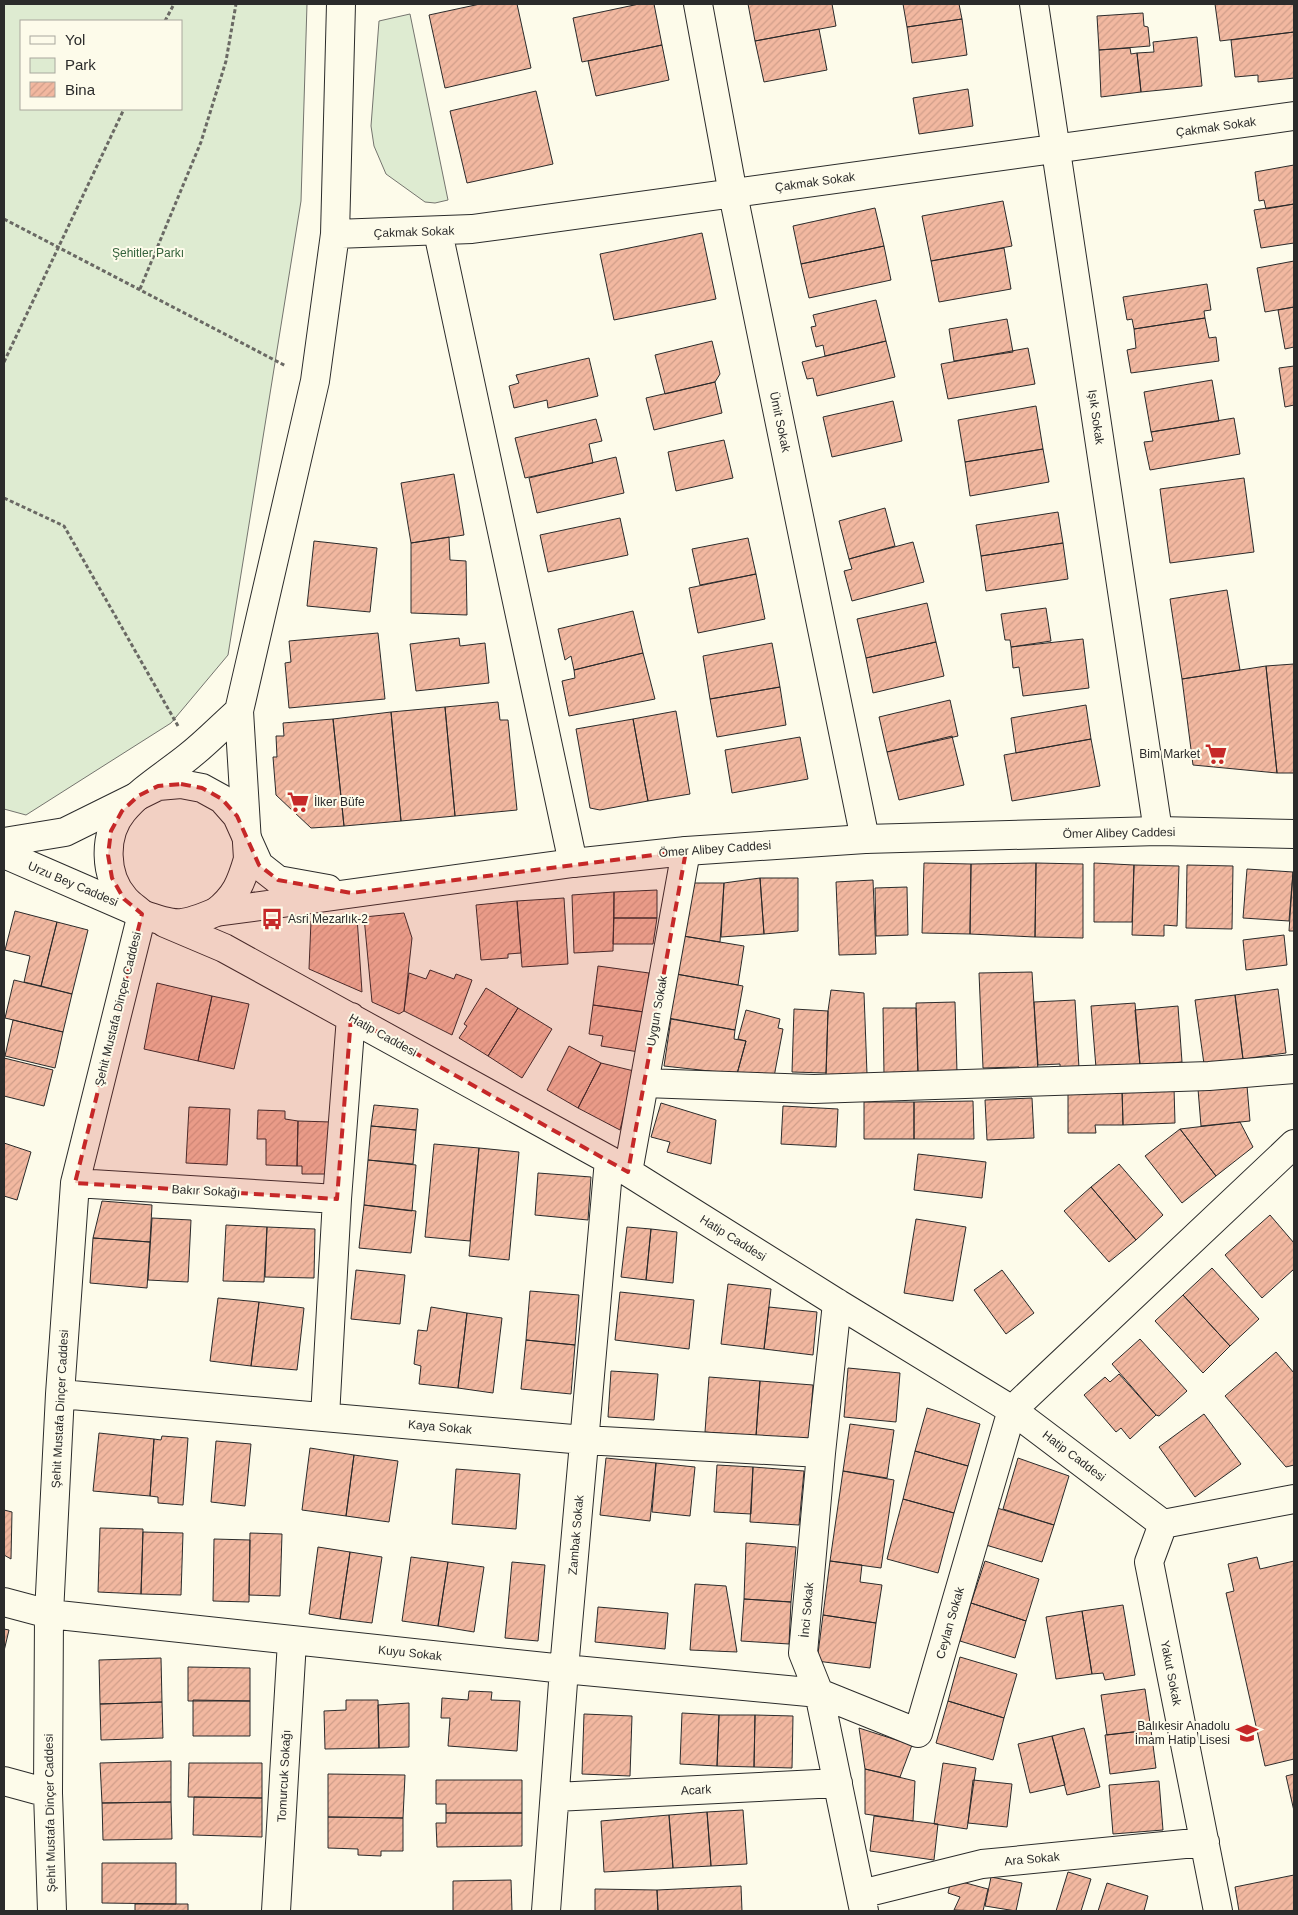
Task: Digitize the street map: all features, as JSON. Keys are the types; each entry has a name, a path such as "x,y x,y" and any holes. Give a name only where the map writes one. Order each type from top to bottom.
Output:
{"street":[{"path":"216,912 230,901 242,881 248,859 239,711 316,381 335,234 341,4"},
{"name":"Ümit Sokak","path":"698,4 733,194 865,839"},
{"name":"Işık Sokak","path":"1034,4 1158,831"},
{"name":"Çakmak Sokak","path":"335,234 438,232 482,228 1294,116"},
{"path":"438,232 573,863"},
{"path":"154,918 124,899 112,878 108,855 112,831 122,811 190,755 239,711"},
{"path":"4,842 65,832 158,786 181,784 202,788 222,799 237,816 259,864 278,880 351,893"},
{"name":"Ömer Alibey Caddesi","path":"154,918 188,923 216,912 573,863 686,851 865,839 1158,831 1294,834"},
{"name":"Uygun Sokak","path":"618,1166 644,1084 686,851"},
{"name":"Urzu Bey Caddesi","path":"4,854 154,918"},
{"name":"Hatip Caddesi","path":"154,918 224,948 618,1166 1012,1410 1163,1524"},
{"name":"Şehit Mustafa Dinçer Caddesi","path":"52,1911 48,1793 49,1614 60,1394 75,1183 154,918"},
{"path":"325,1417 337,1199 351,1017"},
{"path":"644,1084 814,1089 1209,1076 1294,1069"},
{"path":"1012,1410 1294,1144"},
{"name":"Zambak Sokak","path":"546,1911 564,1669 584,1440 618,1166"},
{"name":"Bakır Sokağı","path":"75,1183 337,1199"},
{"name":"İnci Sokak","path":"837,1303 803,1653 819,1692 863,1902"},
{"name":"Kaya Sokak","path":"60,1394 584,1440 821,1453"},
{"name":"Ceylan Sokak","path":"819,1692 918,1733 1012,1410"},
{"path":"1163,1524 1294,1499"},
{"name":"Yakut Sokak","path":"1163,1524 1149,1562 1206,1842 1218,1911"},
{"name":"Kuyu Sokak","path":"4,1602 49,1614 292,1641 564,1669 819,1692"},
{"name":"Tomurcuk Sokağı","path":"276,1911 292,1641"},
{"path":"4,1781 48,1793"},
{"name":"Acark","path":"555,1797 838,1782"},
{"name":"Ara Sokak","path":"863,1902 982,1864 1206,1842"}],"path":[{"path":"166,20 174,4"},
{"path":"140,289 202,142 226,61 236,4"},
{"path":"4,362 124,110"},
{"path":"4,218 316,381"},
{"path":"4,498 64,526 181,730"}],"highlighted area":[{"path":"181,784 202,788 222,799 237,816 259,865 278,880 351,893 686,851 628,1172 351,1017 337,1199 75,1183 142,914 124,899 112,878 108,855 111,831 122,811 138,796 158,786"}],"green space":[{"name":"Şehitler Parkı","path":"4,4 307,4 301,201 228,655 171,723 26,815 4,809"},
{"path":"410,14 448,200 435,203 425,202 386,174 374,146 371,126 379,21"}],"building":[{"path":"480,4 517,4 531,68 445,88 429,15"},
{"path":"639,4 654,4 662,45 582,62 573,18"},
{"path":"748,4 832,4 836,26 755,41"},
{"path":"903,4 959,4 962,19 907,27"},
{"path":"1215,4 1294,4 1294,32 1220,41"},
{"path":"1143,13 1144,26 1148,27 1150,46 1099,50 1097,16"},
{"path":"962,19 967,55 912,63 907,27"},
{"path":"819,29 827,70 764,82 755,41"},
{"path":"1294,32 1294,78 1258,82 1258,75 1235,77 1231,40"},
{"path":"1197,37 1202,86 1141,92 1137,53 1154,52 1153,42"},
{"path":"662,45 669,80 596,96 588,61"},
{"path":"1130,48 1131,54 1137,53 1141,92 1101,97 1099,50"},
{"path":"968,89 973,126 919,134 913,98"},
{"path":"536,91 553,164 467,183 450,111"},
{"path":"1294,165 1294,204 1266,209 1264,200 1259,201 1255,172"},
{"path":"1003,201 1012,246 931,261 922,216"},
{"path":"1294,204 1294,243 1261,248 1254,210"},
{"path":"875,208 884,246 801,264 793,226"},
{"path":"702,233 716,299 614,320 600,254"},
{"path":"884,246 891,280 809,298 801,264"},
{"path":"1004,248 1011,289 939,302 931,261"},
{"path":"1294,261 1294,307 1265,312 1257,268"},
{"path":"1207,284 1211,310 1204,311 1205,318 1134,329 1132,319 1127,320 1123,297"},
{"path":"876,300 886,341 825,356 823,345 816,347 811,327 816,326 813,315"},
{"path":"1294,307 1294,347 1285,349 1278,310"},
{"path":"1205,318 1209,338 1216,337 1219,361 1131,373 1127,350 1136,348 1134,329"},
{"path":"1007,319 1013,352 954,361 949,329"},
{"path":"712,341 720,374 715,382 665,394 655,355"},
{"path":"886,341 895,377 817,396 813,378 807,379 802,362"},
{"path":"1028,348 1035,384 948,399 941,364"},
{"path":"589,358 598,396 548,408 547,400 514,408 509,386 519,383 516,375"},
{"path":"1294,366 1294,405 1285,407 1279,368"},
{"path":"1212,380 1219,421 1151,432 1144,392"},
{"path":"715,382 722,413 654,430 646,398"},
{"path":"893,401 902,441 832,457 823,417"},
{"path":"1036,406 1043,449 965,462 958,420"},
{"path":"1234,418 1240,454 1150,470 1144,442 1153,441 1151,432"},
{"path":"596,419 602,441 589,444 593,463 525,478 515,438"},
{"path":"724,440 733,478 676,491 668,452"},
{"path":"1043,449 1049,482 970,496 965,462"},
{"path":"616,457 624,493 537,513 529,478"},
{"path":"454,474 464,535 411,543 401,483"},
{"path":"1244,478 1254,552 1170,563 1160,489"},
{"path":"885,508 895,546 849,559 839,521"},
{"path":"1058,512 1063,543 981,556 976,525"},
{"path":"620,518 628,555 548,572 540,535"},
{"path":"449,537 450,560 466,561 467,615 411,613 411,543"},
{"path":"748,538 756,574 700,585 692,549"},
{"path":"314,541 377,548 370,612 307,606"},
{"path":"913,542 924,582 852,601 844,571 852,569 849,559"},
{"path":"1063,543 1068,579 986,591 981,556"},
{"path":"756,574 765,619 698,633 689,588"},
{"path":"1227,590 1240,670 1182,679 1170,599"},
{"path":"927,603 936,642 866,658 857,619"},
{"path":"1046,608 1051,641 1011,647 1010,640 1005,640 1001,614"},
{"path":"633,611 643,653 574,670 571,656 565,660 558,629"},
{"path":"378,633 385,699 289,708 285,663 291,662 289,641"},
{"path":"459,638 460,646 485,643 489,683 416,691 410,644"},
{"path":"1083,639 1089,688 1023,696 1019,667 1013,668 1011,647"},
{"path":"936,642 944,676 873,693 866,658"},
{"path":"772,643 780,687 710,699 703,656"},
{"path":"643,653 655,699 569,716 562,681 575,678 574,670"},
{"path":"1294,664 1294,773 1277,773 1266,666"},
{"path":"1266,666 1277,773 1193,765 1182,679"},
{"path":"780,687 786,725 717,737 710,699"},
{"path":"950,700 958,736 887,752 879,717"},
{"path":"498,702 500,720 508,720 517,810 455,816 445,707"},
{"path":"1086,705 1091,739 1016,753 1011,718"},
{"path":"445,707 455,816 401,821 391,712"},
{"path":"676,711 690,794 648,801 633,719"},
{"path":"391,712 401,821 344,826 333,719"},
{"path":"333,719 344,826 311,828 276,795 273,757 277,757 276,736 284,736 283,723"},
{"path":"633,719 648,801 600,810 590,808 576,729"},
{"path":"952,736 964,785 899,800 887,752"},
{"path":"800,737 808,779 732,793 725,750"},
{"path":"1091,739 1100,786 1012,801 1004,755"},
{"path":"924,863 971,864 970,934 922,933"},
{"path":"1036,863 1083,864 1083,938 1035,937"},
{"path":"1036,863 1035,937 970,934 971,864"},
{"path":"1094,863 1134,865 1132,922 1094,922"},
{"path":"1134,865 1179,866 1177,926 1164,925 1164,936 1132,935"},
{"path":"1187,865 1233,866 1232,929 1186,928"},
{"path":"1247,869 1293,872 1289,921 1243,918"},
{"path":"1293,872 1294,931 1289,931"},
{"path":"760,878 764,934 721,937 724,883"},
{"path":"760,878 798,878 798,931 764,934"},
{"path":"873,880 876,954 839,955 836,882"},
{"path":"690,883 724,883 720,942 683,936"},
{"path":"907,887 908,935 876,936 875,888"},
{"path":"657,890 657,918 614,918 614,892"},
{"path":"614,892 613,951 574,953 572,895"},
{"path":"564,898 568,964 522,967 517,901"},
{"path":"517,901 521,953 508,954 508,958 481,960 476,905"},
{"path":"15,911 57,922 41,986 24,982 30,956 5,950"},
{"path":"404,913 412,938 404,1011 399,1014 372,1002 364,917"},
{"path":"357,917 362,992 309,969 311,921"},
{"path":"614,918 657,918 653,944 613,944"},
{"path":"57,922 88,930 72,994 41,986"},
{"path":"1284,935 1287,965 1246,970 1243,940"},
{"path":"683,936 744,946 738,985 676,974"},
{"path":"598,966 649,973 644,1012 593,1005"},
{"path":"430,970 454,979 456,974 472,980 452,1035 404,1011 409,973 426,979"},
{"path":"1032,972 1038,1071 1019,1072 1019,1067 983,1068 979,973"},
{"path":"676,974 743,986 735,1030 668,1018"},
{"path":"14,980 72,994 63,1032 5,1018"},
{"path":"157,983 212,996 198,1061 144,1049"},
{"path":"486,988 518,1008 488,1056 459,1038 467,1026 464,1024"},
{"path":"1278,989 1286,1053 1243,1059 1235,995"},
{"path":"831,990 864,993 867,1074 826,1076 828,1011"},
{"path":"1235,995 1243,1059 1204,1064 1195,1000"},
{"path":"212,996 249,1004 234,1069 198,1061"},
{"path":"1075,1000 1079,1068 1060,1069 1060,1064 1038,1065 1034,1002"},
{"path":"955,1002 957,1072 918,1073 916,1003"},
{"path":"1135,1003 1140,1065 1096,1068 1091,1006"},
{"path":"593,1005 644,1012 639,1052 601,1046 603,1036 589,1034"},
{"path":"1178,1006 1182,1062 1140,1065 1135,1010"},
{"path":"518,1008 552,1029 522,1078 488,1056"},
{"path":"883,1008 916,1008 918,1073 884,1075"},
{"path":"794,1009 828,1011 826,1073 792,1072"},
{"path":"746,1010 780,1019 778,1028 783,1029 774,1077 737,1074 746,1041 738,1039"},
{"path":"671,1019 735,1030 734,1039 746,1041 737,1074 664,1066"},
{"path":"13,1020 63,1032 55,1068 5,1056"},
{"path":"569,1046 601,1063 578,1108 547,1090"},
{"path":"4,1058 53,1070 44,1106 4,1096"},
{"path":"601,1063 634,1071 620,1130 578,1108"},
{"path":"1247,1086 1250,1121 1201,1126 1198,1089"},
{"path":"1174,1088 1175,1123 1123,1125 1122,1089"},
{"path":"1122,1089 1123,1125 1095,1125 1096,1133 1068,1133 1068,1090"},
{"path":"1032,1098 1034,1138 987,1140 985,1100"},
{"path":"973,1101 974,1139 914,1139 914,1102"},
{"path":"864,1102 914,1102 914,1139 864,1139"},
{"path":"661,1103 716,1120 711,1164 667,1152 670,1142 651,1137"},
{"path":"374,1105 418,1109 416,1130 371,1126"},
{"path":"783,1106 838,1109 836,1147 781,1144"},
{"path":"189,1107 230,1109 227,1165 186,1163"},
{"path":"258,1110 285,1111 285,1119 298,1121 297,1166 266,1165 266,1139 257,1139"},
{"path":"298,1121 331,1122 329,1174 302,1174 302,1166 297,1166"},
{"path":"1240,1122 1253,1147 1216,1176 1180,1129"},
{"path":"371,1126 416,1130 413,1164 368,1160"},
{"path":"1180,1129 1216,1176 1182,1203 1145,1156"},
{"path":"4,1143 31,1152 17,1200 4,1196"},
{"path":"434,1144 479,1148 470,1241 425,1237"},
{"path":"479,1148 519,1152 509,1260 469,1256"},
{"path":"918,1154 986,1162 982,1198 914,1190"},
{"path":"368,1160 416,1165 412,1211 364,1205"},
{"path":"1119,1164 1163,1215 1136,1240 1091,1187"},
{"path":"538,1173 591,1177 588,1220 535,1215"},
{"path":"1091,1187 1136,1240 1109,1262 1064,1211"},
{"path":"102,1201 152,1205 150,1242 93,1238"},
{"path":"364,1205 416,1211 411,1253 359,1248"},
{"path":"1270,1215 1294,1243 1294,1269 1262,1298 1225,1255"},
{"path":"152,1218 191,1220 188,1282 148,1280"},
{"path":"916,1219 966,1227 953,1301 904,1293"},
{"path":"226,1225 267,1227 264,1282 223,1281"},
{"path":"267,1227 315,1229 314,1278 265,1277"},
{"path":"627,1227 651,1229 646,1280 621,1277"},
{"path":"651,1229 677,1232 673,1283 646,1280"},
{"path":"93,1238 150,1242 147,1288 90,1283"},
{"path":"1212,1268 1259,1319 1230,1346 1183,1295"},
{"path":"356,1270 405,1275 400,1324 351,1319"},
{"path":"1002,1270 1034,1313 1006,1334 974,1290"},
{"path":"728,1284 771,1289 764,1349 721,1344"},
{"path":"530,1291 579,1295 575,1345 526,1340"},
{"path":"620,1292 694,1300 689,1349 615,1340"},
{"path":"1183,1295 1230,1346 1203,1373 1155,1321"},
{"path":"218,1298 259,1302 251,1366 210,1361"},
{"path":"259,1302 304,1308 297,1370 251,1366"},
{"path":"431,1307 467,1313 458,1388 419,1384 421,1366 414,1364 418,1330 427,1331"},
{"path":"769,1307 817,1312 813,1355 764,1349"},
{"path":"467,1313 502,1318 493,1393 458,1388"},
{"path":"1140,1339 1187,1391 1159,1416 1156,1415 1112,1364"},
{"path":"526,1340 575,1345 571,1394 521,1389"},
{"path":"1276,1352 1294,1373 1294,1465 1286,1467 1225,1396"},
{"path":"848,1368 900,1373 896,1422 844,1417"},
{"path":"611,1371 658,1374 654,1420 608,1417"},
{"path":"1119,1374 1156,1415 1130,1439 1121,1428 1116,1432 1084,1395 1105,1377 1110,1382"},
{"path":"709,1377 760,1381 756,1436 705,1432"},
{"path":"760,1381 813,1385 809,1439 756,1436"},
{"path":"927,1408 980,1424 968,1466 915,1451"},
{"path":"1204,1414 1241,1464 1195,1497 1159,1447"},
{"path":"850,1424 894,1430 887,1478 843,1471"},
{"path":"99,1433 154,1439 150,1496 93,1491"},
{"path":"162,1436 188,1438 183,1505 158,1503 158,1497 150,1496 154,1439 161,1440"},
{"path":"216,1441 251,1444 245,1506 211,1502"},
{"path":"310,1448 354,1455 346,1516 302,1510"},
{"path":"915,1451 968,1466 954,1513 903,1499"},
{"path":"354,1455 398,1461 389,1522 346,1516"},
{"path":"606,1458 656,1463 650,1521 600,1515"},
{"path":"1018,1458 1069,1476 1054,1525 1003,1509"},
{"path":"656,1463 695,1467 690,1516 652,1512"},
{"path":"717,1465 753,1467 751,1514 714,1512"},
{"path":"753,1467 804,1471 799,1525 750,1522"},
{"path":"456,1469 520,1474 516,1529 452,1524"},
{"path":"843,1471 894,1480 881,1568 830,1561"},
{"path":"903,1499 954,1513 938,1573 887,1559"},
{"path":"997,1508 1054,1525 1042,1562 986,1545"},
{"path":"4,1510 12,1512 11,1559 4,1555"},
{"path":"100,1528 143,1529 141,1594 98,1592"},
{"path":"143,1532 183,1533 181,1595 141,1594"},
{"path":"250,1533 282,1534 280,1596 249,1595"},
{"path":"214,1539 250,1540 249,1602 213,1601"},
{"path":"746,1543 796,1547 791,1602 744,1599"},
{"path":"318,1547 350,1552 340,1619 309,1614"},
{"path":"350,1552 382,1557 372,1623 340,1619"},
{"path":"411,1557 448,1562 438,1626 402,1621"},
{"path":"1257,1557 1260,1569 1294,1561 1294,1759 1265,1766 1226,1593 1234,1591 1228,1564"},
{"path":"830,1561 862,1565 860,1582 882,1585 876,1623 823,1615"},
{"path":"985,1561 1039,1579 1026,1621 971,1603"},
{"path":"448,1562 484,1567 474,1632 438,1626"},
{"path":"512,1562 545,1565 538,1641 505,1638"},
{"path":"695,1584 726,1586 737,1652 690,1650"},
{"path":"744,1599 791,1602 789,1644 741,1641"},
{"path":"971,1603 1026,1621 1015,1658 960,1641"},
{"path":"1123,1605 1135,1675 1105,1680 1103,1673 1092,1674 1082,1611"},
{"path":"598,1607 668,1613 665,1649 595,1642"},
{"path":"1082,1611 1092,1674 1056,1679 1046,1617"},
{"path":"823,1615 876,1623 870,1668 817,1661"},
{"path":"4,1629 9,1630 4,1651"},
{"path":"960,1657 1017,1674 1004,1718 948,1701"},
{"path":"161,1658 162,1702 100,1704 99,1660"},
{"path":"188,1667 250,1668 250,1701 188,1701"},
{"path":"1145,1689 1151,1730 1107,1735 1101,1695"},
{"path":"469,1691 492,1692 491,1700 520,1701 517,1751 448,1746 450,1718 441,1718 442,1698 468,1700"},
{"path":"193,1700 250,1701 250,1736 193,1736"},
{"path":"346,1700 378,1700 379,1748 325,1749 324,1711 346,1710"},
{"path":"948,1701 1004,1718 993,1760 936,1743"},
{"path":"162,1702 163,1738 101,1740 100,1704"},
{"path":"409,1703 409,1747 379,1748 378,1705"},
{"path":"682,1713 719,1715 717,1766 680,1764"},
{"path":"584,1714 632,1716 630,1776 582,1774"},
{"path":"719,1715 755,1715 754,1767 717,1766"},
{"path":"755,1715 793,1716 792,1768 754,1767"},
{"path":"859,1728 912,1745 900,1777 865,1769"},
{"path":"1084,1728 1100,1787 1067,1795 1052,1736"},
{"path":"1151,1730 1156,1768 1110,1774 1105,1735"},
{"path":"1052,1736 1065,1785 1030,1793 1018,1744"},
{"path":"171,1761 171,1802 102,1803 100,1763"},
{"path":"189,1763 262,1763 262,1798 188,1797"},
{"path":"943,1763 976,1768 967,1829 934,1824"},
{"path":"865,1769 915,1781 913,1821 865,1814"},
{"path":"328,1774 405,1775 403,1818 328,1817"},
{"path":"1294,1774 1294,1811 1286,1776"},
{"path":"436,1780 522,1780 522,1813 446,1813 446,1804 436,1804"},
{"path":"973,1780 1012,1784 1007,1827 968,1823"},
{"path":"1159,1781 1163,1830 1113,1834 1109,1785"},
{"path":"194,1797 262,1798 262,1837 193,1835"},
{"path":"171,1802 172,1839 103,1840 102,1803"},
{"path":"743,1810 747,1864 711,1866 707,1812"},
{"path":"707,1812 711,1866 673,1868 669,1815"},
{"path":"446,1813 522,1813 522,1846 437,1847 436,1823 446,1823"},
{"path":"669,1815 673,1868 604,1872 601,1821"},
{"path":"874,1816 938,1824 934,1860 870,1851"},
{"path":"328,1817 403,1818 403,1851 381,1851 381,1856 358,1855 358,1849 328,1848"},
{"path":"102,1863 176,1863 176,1904 102,1903"},
{"path":"1068,1872 1091,1879 1081,1911 1056,1911"},
{"path":"1294,1875 1294,1911 1239,1911 1235,1887"},
{"path":"991,1877 1022,1883 1016,1911 985,1906"},
{"path":"951,1879 988,1889 983,1911 954,1910 960,1897 948,1893"},
{"path":"511,1880 512,1911 453,1911 453,1881"},
{"path":"1107,1883 1148,1896 1144,1911 1098,1911"},
{"path":"741,1886 742,1911 658,1911 657,1890"},
{"path":"595,1889 657,1890 658,1911 595,1911"},
{"path":"135,1904 188,1904 188,1911 135,1911"}],"place":[{"name":"Bim Market","path":"1216,754"},
{"name":"İlker Büfe","path":"298,802"},
{"name":"Asri Mezarlık-2","path":"272,919"},
{"name":"Balıkesir Anadolu İmam Hatip Lisesi","path":"1247,1733"}]}
